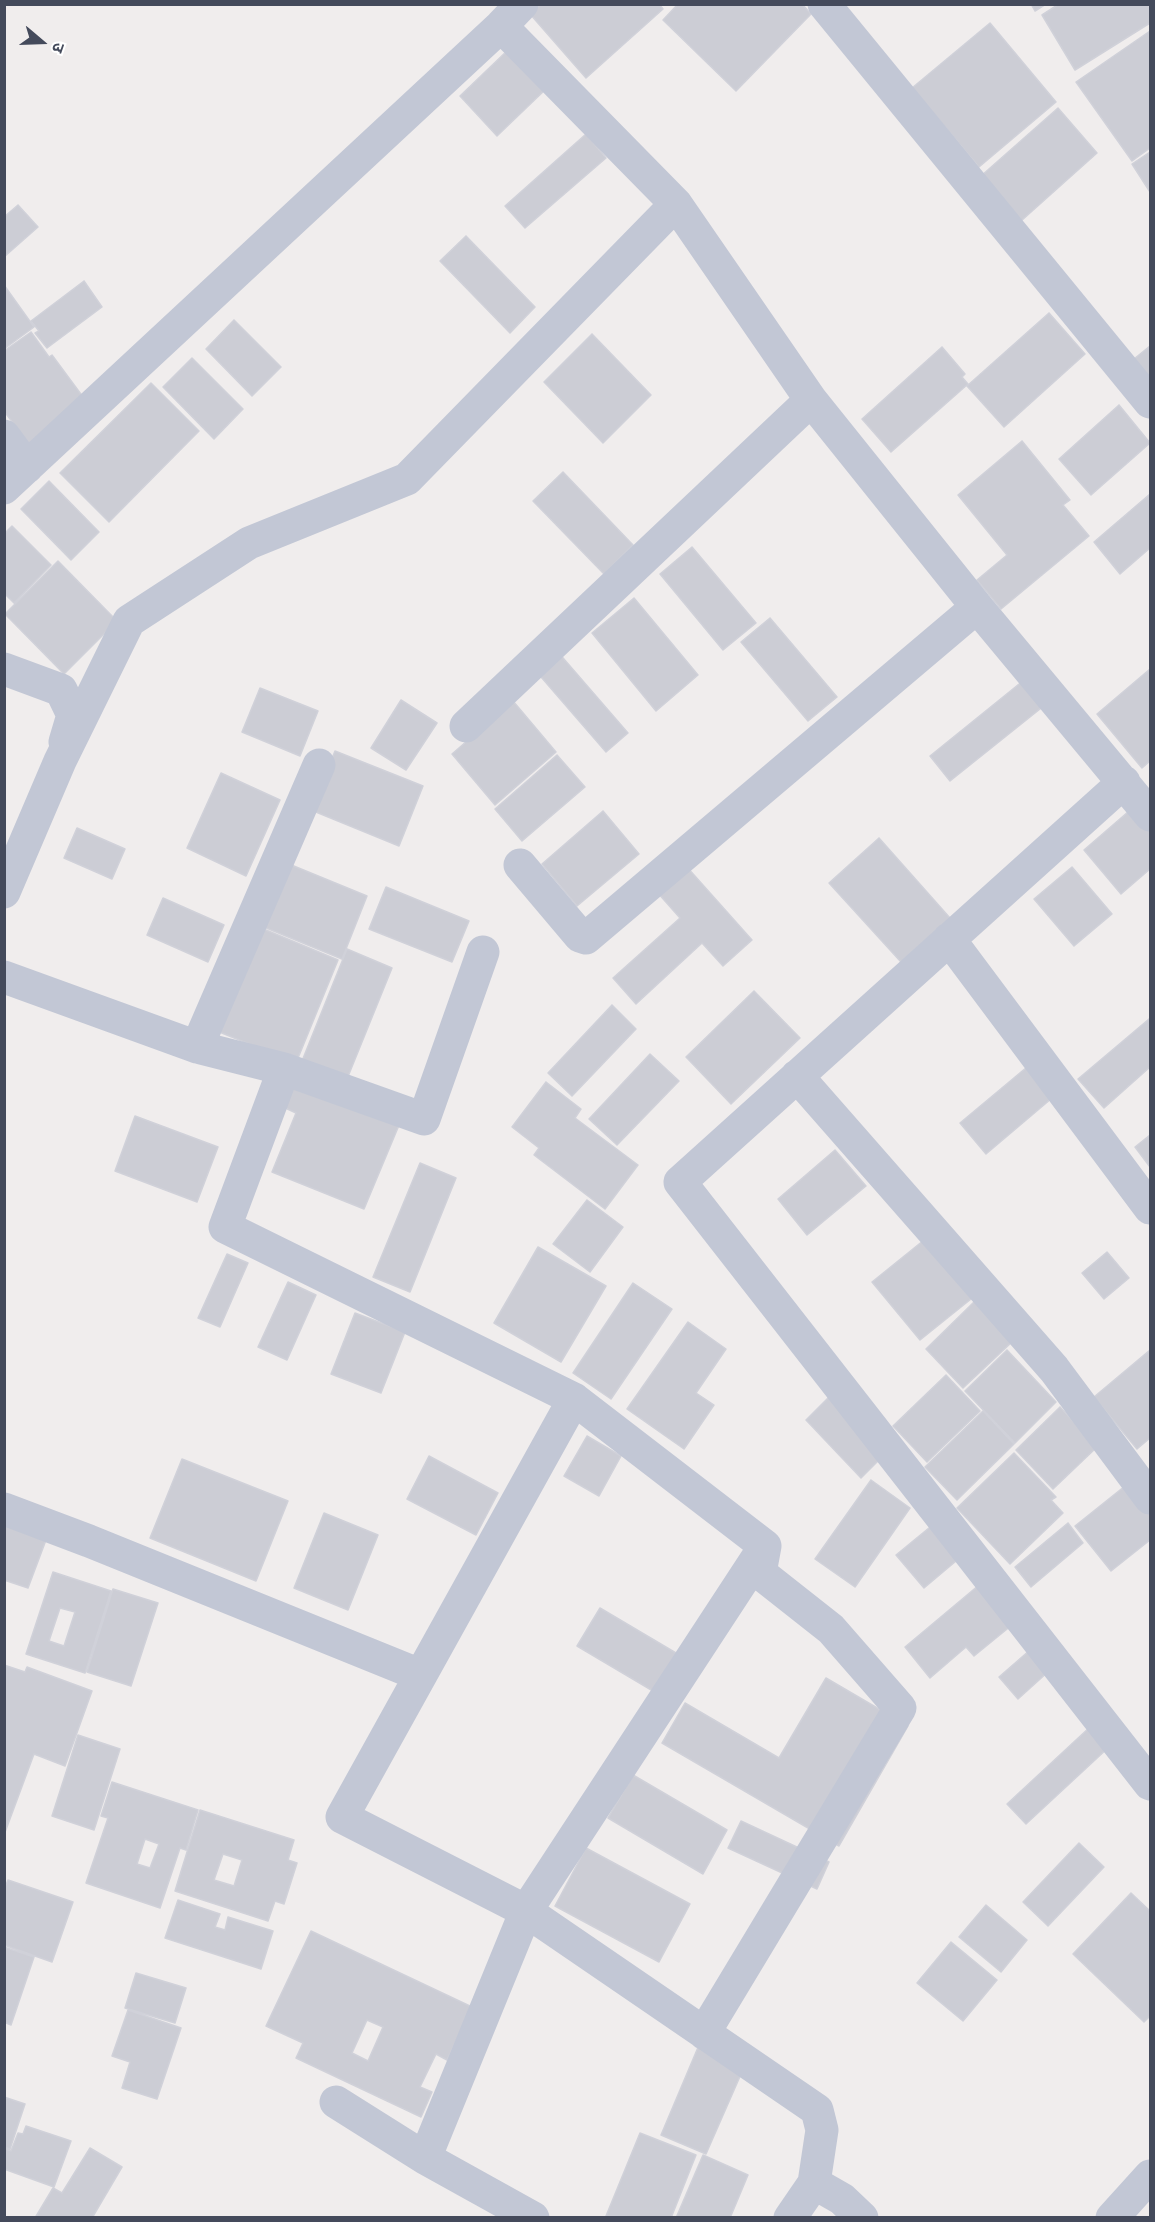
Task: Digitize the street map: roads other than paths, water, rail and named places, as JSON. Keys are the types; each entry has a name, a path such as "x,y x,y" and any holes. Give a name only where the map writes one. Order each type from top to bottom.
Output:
{"street":[{"path":"824,4 1150,402"},
{"path":"4,436 16,478 512,15 676,204 811,400 977,608 1150,815"},
{"path":"4,892 60,761 129,621 249,543 407,479 676,204"},
{"path":"466,726 811,400"},
{"path":"520,865 580,936 586,938 977,608"},
{"path":"4,669 61,690 73,714 60,761"},
{"path":"197,1047 319,765"},
{"path":"1124,782 680,1182 1150,1784"},
{"path":"949,939 1150,1208"},
{"path":"4,977 197,1047 284,1069 424,1119 483,952"},
{"path":"284,1069 225,1227 574,1400 765,1546"},
{"path":"797,1076 1054,1369 1150,1498"},
{"path":"574,1400 342,1817 526,1911 817,2110 822,2130 814,2183 790,2217"},
{"path":"4,1509 100,1545 420,1675"},
{"path":"425,2158 526,1911 765,1546"},
{"path":"704,2033 900,1708 831,1629 760,1573 765,1546"},
{"path":"336,2102 425,2158 533,2217"},
{"path":"1112,2217 1150,2176"},
{"path":"814,2183 842,2199 862,2217"}]}
